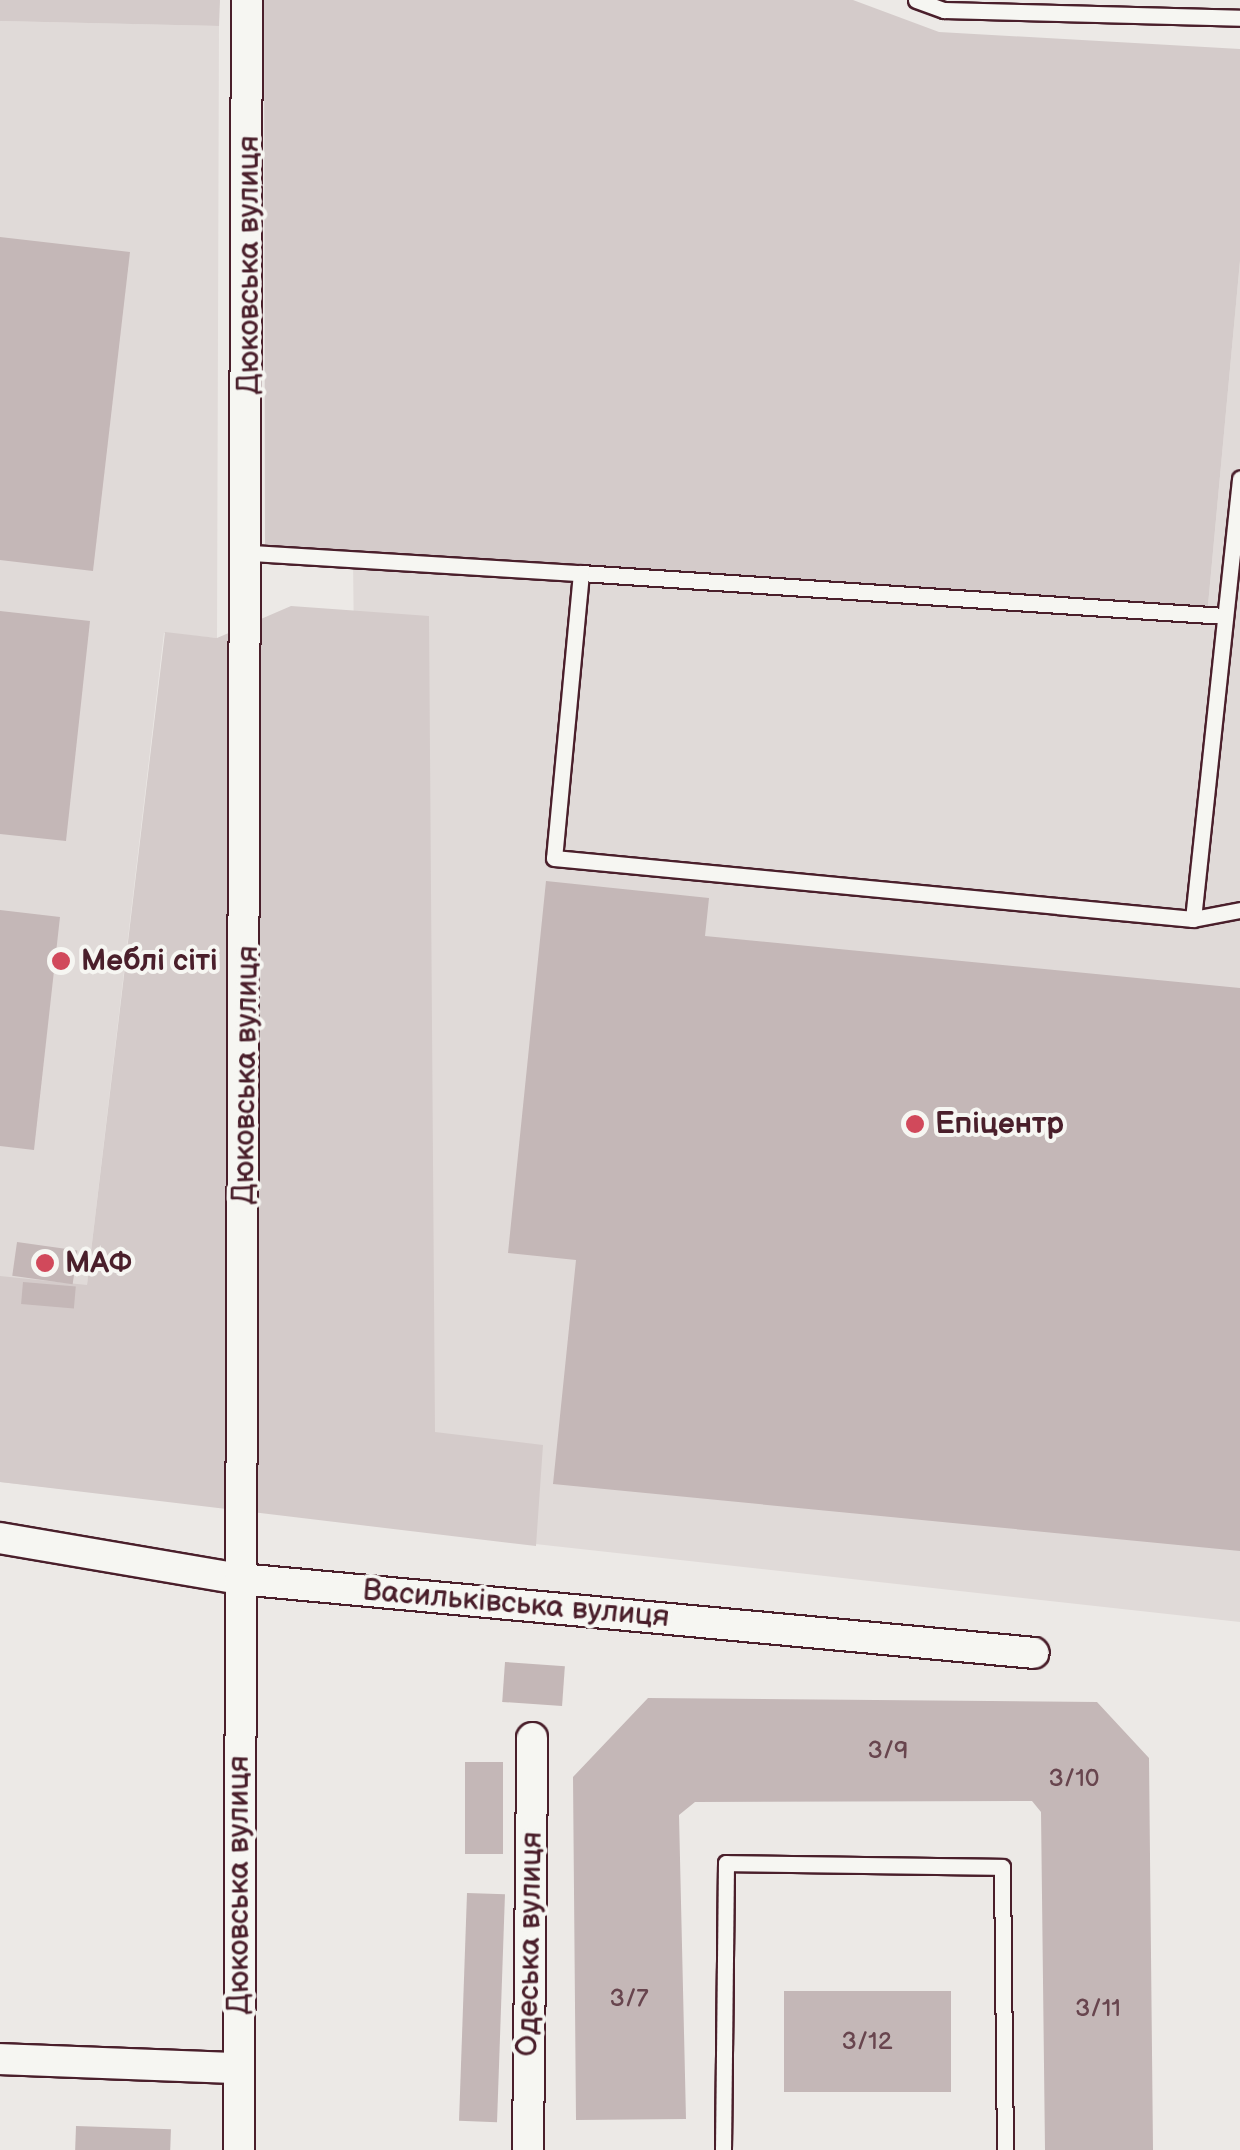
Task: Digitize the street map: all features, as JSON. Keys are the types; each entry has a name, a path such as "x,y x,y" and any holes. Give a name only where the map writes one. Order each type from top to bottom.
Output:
{"street":[{"name":"Дюковська вулиця","path":"238,2150 251,552 247,0"},
{"name":"Васильківська вулиця","path":"0,1538 240,1579 1034,1652"},
{"name":"Одеська вулиця","path":"528,2150 532,1738"},
{"path":"0,2058 238,2068"}],"lane":[{"path":"916,0 944,10 1240,18"},
{"path":"1192,919 1240,479"},
{"path":"251,552 1225,616"},
{"path":"581,573 554,858 1192,919 1240,910"},
{"path":"722,2150 726,1863 1002,1867 1006,2150"}],"shaded area":[{"path":"0,0 220,0 219,26 0,21"},
{"path":"264,0 853,0 939,32 1240,49 1240,261 1207,616 265,554"},
{"path":"0,21 219,26 217,638 164,633 63,1489 0,1482"},
{"path":"1240,261 1240,1622 364,1525 353,559 1207,616"},
{"path":"291,606 429,616 435,1432 543,1445 536,1546 0,1482 0,1276 87,1285 165,632 217,638"}],"building":[{"path":"0,237 130,252 93,571 0,560"},
{"path":"0,611 90,621 66,841 0,834"},
{"name":"Епіцентр","path":"546,881 709,898 705,936 1240,988 1240,1551 553,1484 576,1260 508,1253"},
{"path":"0,910 60,917 34,1150 0,1146"},
{"name":"МАФ","path":"17,1242 77,1250 73,1284 12,1276"},
{"path":"23,1282 76,1287 74,1309 21,1304"},
{"path":"505,1662 565,1666 562,1706 502,1702"},
{"path":"648,1698 1097,1702 1149,1758 1153,2150 1045,2150 1041,1812 1032,1801 695,1802 679,1815 686,2119 576,2120 573,1777"},
{"path":"465,1762 503,1762 503,1854 465,1854"},
{"path":"467,1893 505,1894 497,2122 459,2121"},
{"path":"784,1991 951,1991 951,2092 784,2092"},
{"path":"76,2126 171,2129 170,2150 75,2150"}],"place":[{"name":"Меблі сіті","path":"61,961"},
{"name":"Епіцентр","path":"915,1124"},
{"name":"МАФ","path":"45,1263"}]}
